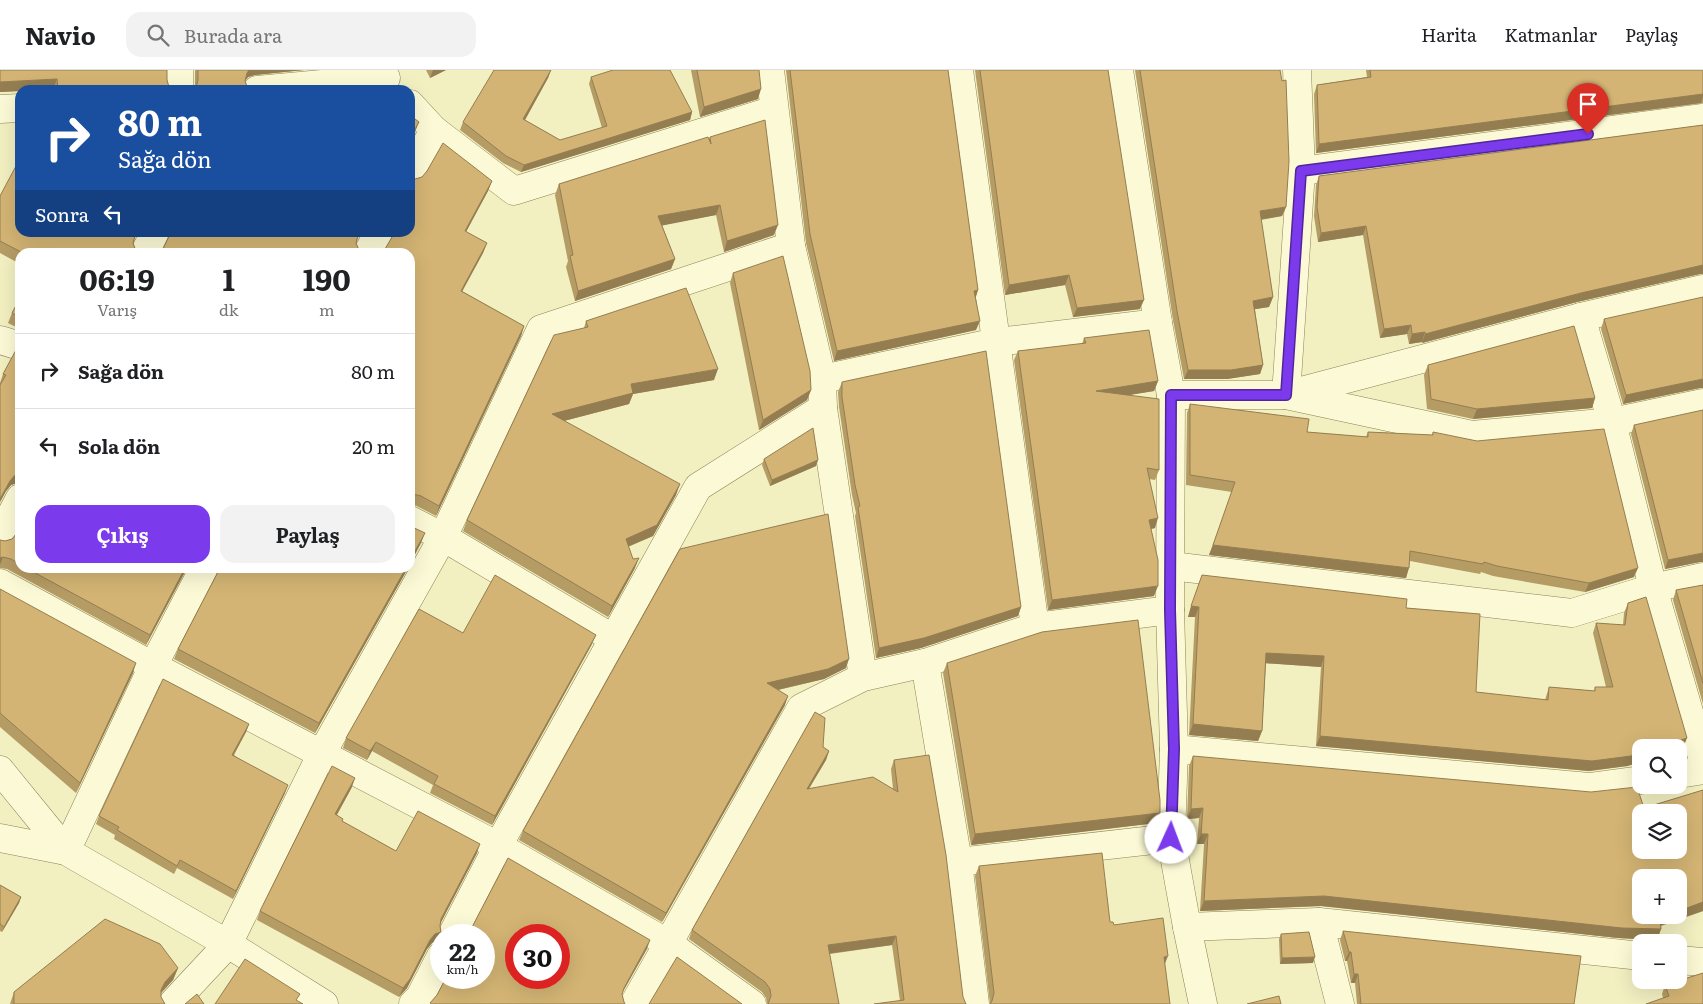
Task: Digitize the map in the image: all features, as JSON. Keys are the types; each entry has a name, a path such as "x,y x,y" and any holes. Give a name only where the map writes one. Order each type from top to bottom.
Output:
{"street":[{"path":"178,70 179,85"},
{"path":"770,70 791,246 822,379 823,408 863,677"},
{"path":"959,70 1035,627"},
{"path":"1120,70 1158,323 1171,395 1170,610 1174,749 1171,838 1203,1004"},
{"path":"1286,395 1301,171 1297,70"},
{"path":"317,85 390,79"},
{"path":"0,109 15,108"},
{"path":"415,109 434,130 514,191 774,110"},
{"path":"1301,171 1703,118"},
{"path":"415,165 434,130"},
{"path":"370,248 376,237"},
{"path":"172,1004 228,944 322,753 443,537 541,329 791,246"},
{"path":"1286,395 1581,317 1703,289"},
{"path":"1581,317 1612,422 1653,588 1703,760"},
{"path":"822,379 997,342 1158,323"},
{"path":"0,340 15,344"},
{"path":"1171,395 1286,395 1472,435 1612,422 1703,403"},
{"path":"458,924 498,846 698,487 823,408"},
{"path":"0,536 15,508"},
{"path":"415,523 443,537 614,639"},
{"path":"1171,566 1572,613 1653,588 1703,577"},
{"path":"66,851 153,666 201,573"},
{"path":"0,583 153,666 498,846 669,944 752,1004"},
{"path":"634,1004 800,708 863,677 925,663 1035,627 1170,610"},
{"path":"925,663 958,862 976,1004"},
{"path":"1174,749 1589,787 1632,781"},
{"path":"0,770 66,851"},
{"path":"1687,773 1703,770"},
{"path":"0,838 66,851 228,944 324,1004"},
{"path":"958,862 1171,838"},
{"path":"1187,927 1319,922 1632,955"},
{"path":"1319,922 1340,1004"},
{"path":"1687,961 1703,962"},
{"path":"413,1004 420,996 430,977"}],"building":[{"path":"0,70 167,70 168,85 58,85 57,79 0,82"},
{"path":"198,70 249,70 245,81 246,85 197,85"},
{"path":"494,70 551,70 523,119 560,140 607,126 591,77 613,70 670,70 692,112 524,165 506,156 463,122"},
{"path":"697,70 759,70 761,89 704,107"},
{"path":"790,70 948,70 978,290 974,291 980,321 837,351 810,234"},
{"path":"980,70 1108,70 1144,300 1077,308 1069,275 1009,285"},
{"path":"1140,70 1280,70 1282,81 1286,80 1289,161 1286,207 1260,211 1273,297 1253,301 1263,365 1231,370 1188,370 1177,311"},
{"path":"1370,70 1703,70 1703,94 1319,144 1317,85 1371,77"},
{"path":"415,119 419,122 415,129"},
{"path":"765,120 778,225 727,241 720,205 658,216 675,259 578,291 570,256 573,255 559,184 708,137 711,144 710,137"},
{"path":"1703,125 1703,265 1581,293 1425,334 1425,332 1412,334 1411,325 1384,329 1366,226 1321,233 1317,207 1319,176"},
{"path":"443,143 492,181 465,231 487,243 461,291 524,326 439,506 415,494 415,248 386,248 392,237 415,237 415,179 422,177"},
{"path":"15,168 15,237 135,237 133,243 135,248 15,249 0,241 0,196"},
{"path":"169,237 358,237 356,243 358,248 163,248"},
{"path":"783,256 810,371 811,390 763,420 733,273"},
{"path":"686,288 718,369 631,384 633,393 552,414 680,484 657,525 626,539 633,559 639,558 612,606 467,520 554,335 588,327 586,321"},
{"path":"1703,297 1703,379 1626,395 1604,319"},
{"path":"1574,326 1595,398 1477,409 1431,399 1428,365"},
{"path":"1149,330 1158,381 1096,391 1159,399 1159,470 1147,468 1158,518 1149,520 1158,560 1158,586 1052,600 1018,351 1086,343 1084,338"},
{"path":"986,351 1021,607 924,638 879,648 858,507 860,506 855,485 842,397 842,382"},
{"path":"15,352 15,475 0,499 0,385 6,375 3,374"},
{"path":"1190,404 1309,419 1307,432 1368,437 1368,432 1433,435 1433,432 1477,441 1604,429 1638,568 1589,583 1484,562 1483,564 1410,551 1409,568 1213,545 1235,482 1190,475"},
{"path":"1703,410 1703,553 1668,560 1634,425"},
{"path":"813,428 818,460 772,480 764,459"},
{"path":"828,514 849,659 828,669 767,683 788,696 666,913 523,831 680,549"},
{"path":"415,528 425,533 415,551"},
{"path":"15,535 15,561 3,557 0,558 0,540 12,539"},
{"path":"35,573 182,573 150,635"},
{"path":"217,573 403,573 319,723 178,649"},
{"path":"495,575 596,635 495,816 434,784 438,776 376,742 370,751 346,738 419,609 463,633"},
{"path":"1202,575 1407,599 1406,608 1480,614 1476,692 1548,700 1549,687 1595,691 1595,687 1613,687 1596,623 1625,625 1628,603 1646,597 1687,738 1632,739 1632,756 1592,761 1320,736 1324,656 1266,653 1262,731 1193,724 1199,607 1191,606"},
{"path":"1703,585 1703,683 1676,590"},
{"path":"0,589 136,663 80,783 0,713"},
{"path":"1138,620 1160,813 975,834 947,663 1042,632"},
{"path":"163,679 249,724 232,755 288,785 236,891 180,860 177,866 117,830 119,827 99,816"},
{"path":"815,712 825,718 823,747 829,751 807,789 873,777 898,792 894,760 929,755 946,855 963,997 966,1004 874,1004 904,1000 896,936 828,945 839,1004 768,1004 771,996 770,989 765,982 692,930"},
{"path":"1193,756 1591,792 1632,788 1632,794 1639,794 1643,804 1632,804 1632,859 1687,859 1687,804 1657,804 1703,790 1703,902 1687,908 1687,869 1632,869 1632,924 1661,924 1661,929 1622,928 1324,896 1204,901 1208,834 1201,834 1203,808 1191,809"},
{"path":"332,766 355,778 335,814 343,819 342,821 396,851 418,811 480,844 441,919 440,924 430,924 430,940 410,979 403,988 260,911"},
{"path":"1102,853 1110,922 1113,922 1114,925 1163,918 1168,956 1164,957 1170,1004 990,1004 994,993 979,866"},
{"path":"508,858 650,940 624,988 622,994 625,1004 430,1003 440,989 495,989 495,924 474,924"},
{"path":"0,885 21,897 4,927 0,924"},
{"path":"105,919 160,944 178,968 165,982 161,990 161,997 165,1004 14,1004 14,992"},
{"path":"1343,931 1581,956 1574,1004 1361,1004 1358,974 1354,974 1351,952 1349,952"},
{"path":"1309,932 1315,957 1282,958 1281,934"},
{"path":"677,957 742,1004 649,1004"},
{"path":"245,959 300,994 296,1000 303,1004 215,1004"},
{"path":"1703,973 1703,1004 1646,1004 1669,996 1666,989 1687,989 1687,978"},
{"path":"197,994 204,1004 185,1004"},
{"path":"1279,996 1281,1004 1247,1004"}],"route":[{"path":"1171,838 1174,749 1170,610 1171,395 1286,395 1301,171 1588,134"}]}
